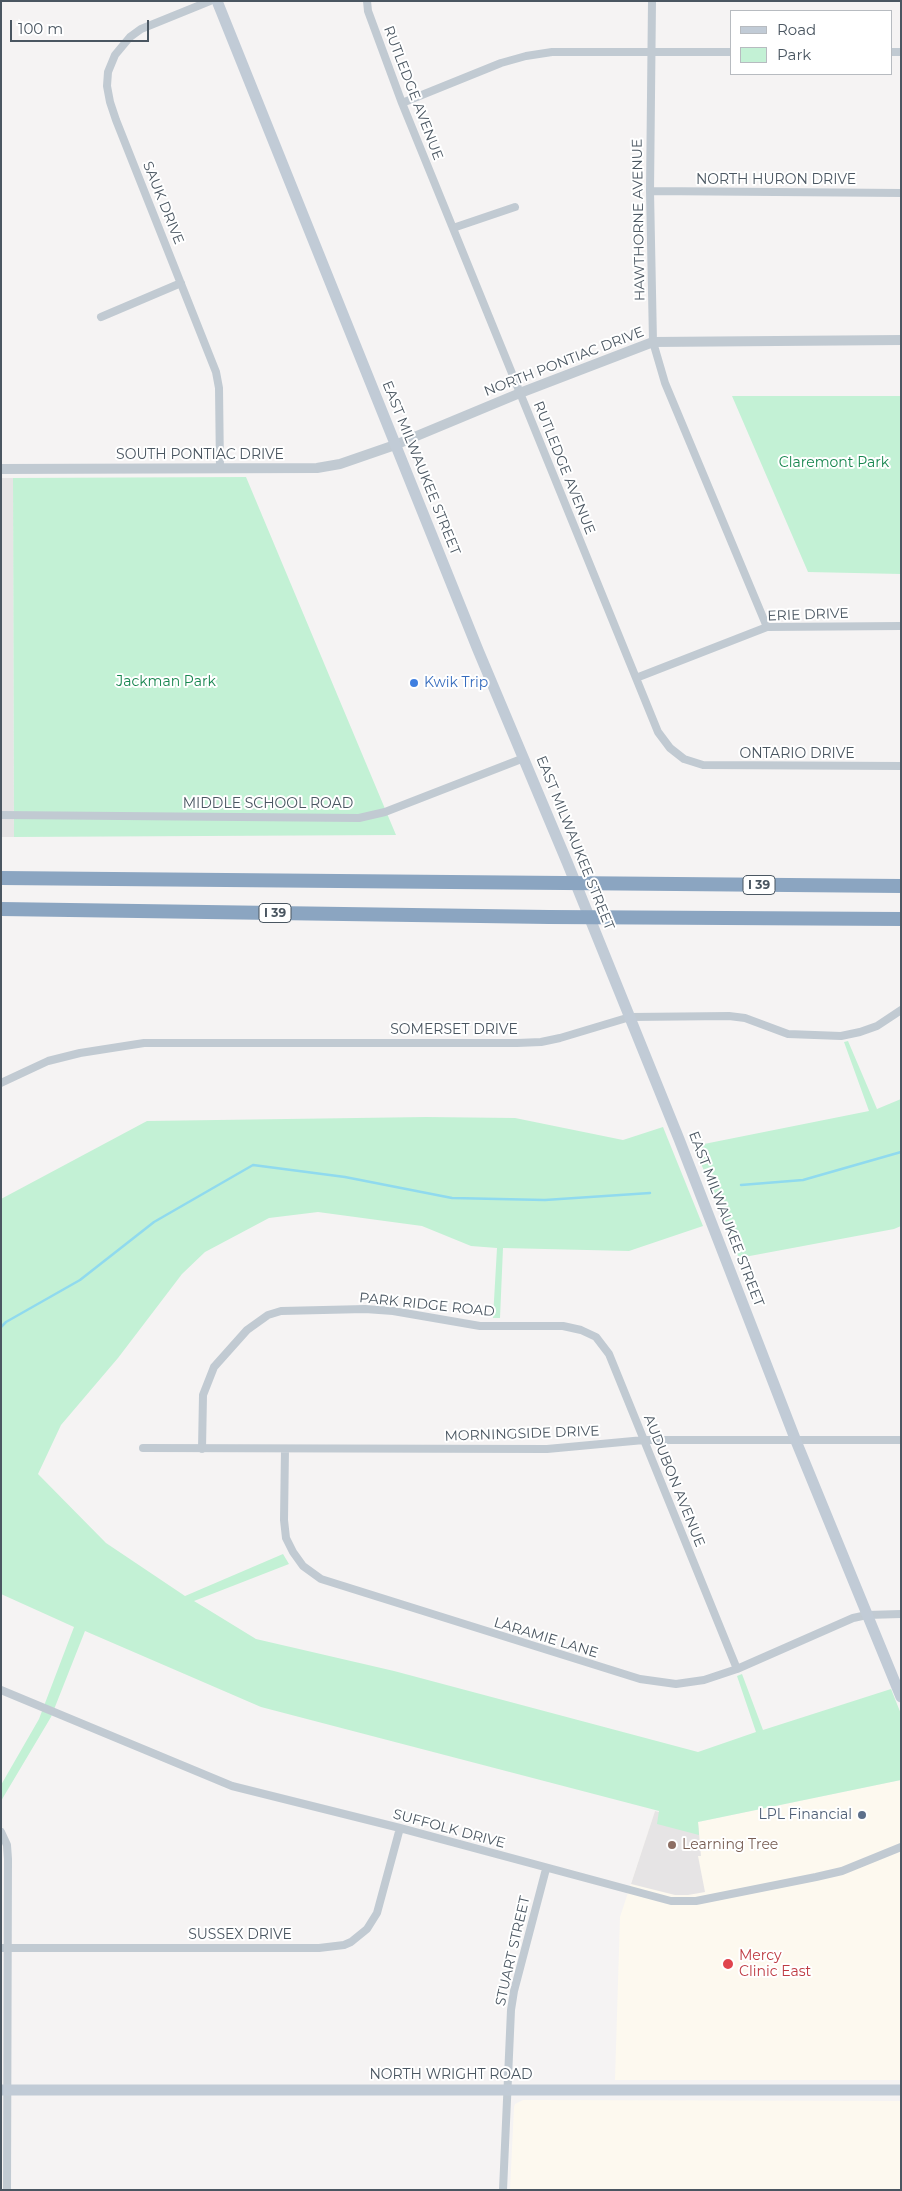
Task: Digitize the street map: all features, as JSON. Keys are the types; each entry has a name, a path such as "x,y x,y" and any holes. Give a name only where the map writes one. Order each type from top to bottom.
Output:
{"highway":[{"name":"I 39","path":"1,878 901,886"},
{"name":"I 39","path":"1,909 630,918 901,919"}],"main road":[{"name":"EAST MILWAUKEE STREET","path":"217,1 630,1017 796,1441 901,1697"},
{"name":"NORTH WRIGHT ROAD","path":"4,2090 901,2090"}],"street":[{"name":"SAUK DRIVE","path":"210,1 130,37 115,55 107,79 110,102 216,372 220,388 220,469"},
{"name":"RUTLEDGE AVENUE","path":"367,1 368,11 402,103 658,732 670,748 684,759 693,763"},
{"name":"HAWTHORNE AVENUE","path":"652,1 650,191 654,342 665,383 767,627"},
{"path":"402,103 501,63 526,56 552,52 730,52"},
{"name":"NORTH HURON DRIVE","path":"650,191 901,193"},
{"path":"453,228 515,208"},
{"path":"101,317 181,283"},
{"name":"NORTH PONTIAC DRIVE","path":"396,445 520,393 654,342 901,340"},
{"name":"SOUTH PONTIAC DRIVE","path":"1,469 317,468 340,464 396,445"},
{"name":"ERIE DRIVE","path":"636,678 767,627 901,626"},
{"name":"MIDDLE SCHOOL ROAD","path":"1,815 359,818 385,812 524,758"},
{"name":"ONTARIO DRIVE","path":"693,763 725,766 901,766"},
{"name":"SOMERSET DRIVE","path":"1,1083 48,1061 80,1053 144,1043 541,1042 630,1017 729,1016 745,1018 788,1034 841,1036 877,1026 901,1010"},
{"name":"PARK RIDGE ROAD","path":"202,1448 203,1395 214,1367 234,1342 257,1322 275,1313 292,1309 365,1309 393,1311 480,1326 564,1326"},
{"name":"AUDUBON AVENUE","path":"564,1326 588,1333 606,1348 737,1669"},
{"name":"MORNINGSIDE DRIVE","path":"144,1448 547,1449 644,1440 901,1440"},
{"name":"LARAMIE LANE","path":"285,1449 284,1520 286,1538 292,1552 303,1566 321,1579 640,1679 662,1683 691,1682 737,1669 833,1624 867,1615 901,1614"},
{"name":"SUFFOLK DRIVE","path":"1,1690 232,1786 400,1828 641,1895 685,1903 842,1870 901,1847"},
{"name":"SUSSEX DRIVE","path":"4,1948 319,1948 344,1945 351,1942 367,1929 377,1913 400,1828"},
{"path":"1,1832 6,1845 4,2090 7,2190"},
{"name":"STUART STREET","path":"503,2190 509,2091 511,2010 514,1991 546,1869"}],"shaded area":[{"path":"1,478 13,478 14,837 1,837"},
{"path":"901,1780 901,2080 615,2080 620,1917 655,1811 698,1822"},
{"name":"Learning Tree","path":"655,1811 698,1822 701,1856 698,1856 705,1892 675,1895 631,1884"},
{"path":"523,2100 901,2101 901,2190 510,2190 514,2107 515,2104"}],"green space":[{"name":"Claremont Park","path":"732,396 901,396 901,574 808,572"},
{"name":"Jackman Park","path":"246,477 396,835 14,837 13,478"},
{"path":"848,1041 877,1109 901,1099 901,1226 894,1229 739,1258 694,1146 869,1111 844,1042"},
{"path":"426,1117 515,1118 623,1140 663,1127 703,1226 629,1251 503,1248 500,1318 493,1318 497,1248 471,1246 422,1226 318,1212 269,1218 205,1252 182,1274 118,1358 61,1425 38,1474 106,1543 185,1596 283,1554 289,1564 194,1601 256,1639 394,1671 698,1752 756,1732 737,1676 742,1674 763,1730 891,1689 901,1714 901,1780 698,1822 699,1835 657,1824 659,1811 261,1707 85,1631 51,1717 1,1801 1,1785 39,1719 74,1627 1,1594 1,1199 147,1121"}],"waterway":[{"path":"741,1185 803,1180 901,1152"},
{"path":"1,1327 6,1322 80,1280 154,1222 253,1165 345,1177 452,1198 545,1200 650,1193"}],"place":[{"name":"Kwik Trip","path":"414,683"},
{"name":"LPL Financial","path":"862,1815"},
{"name":"Learning Tree","path":"672,1845"},
{"name":"Mercy Clinic East","path":"728,1964"}]}
